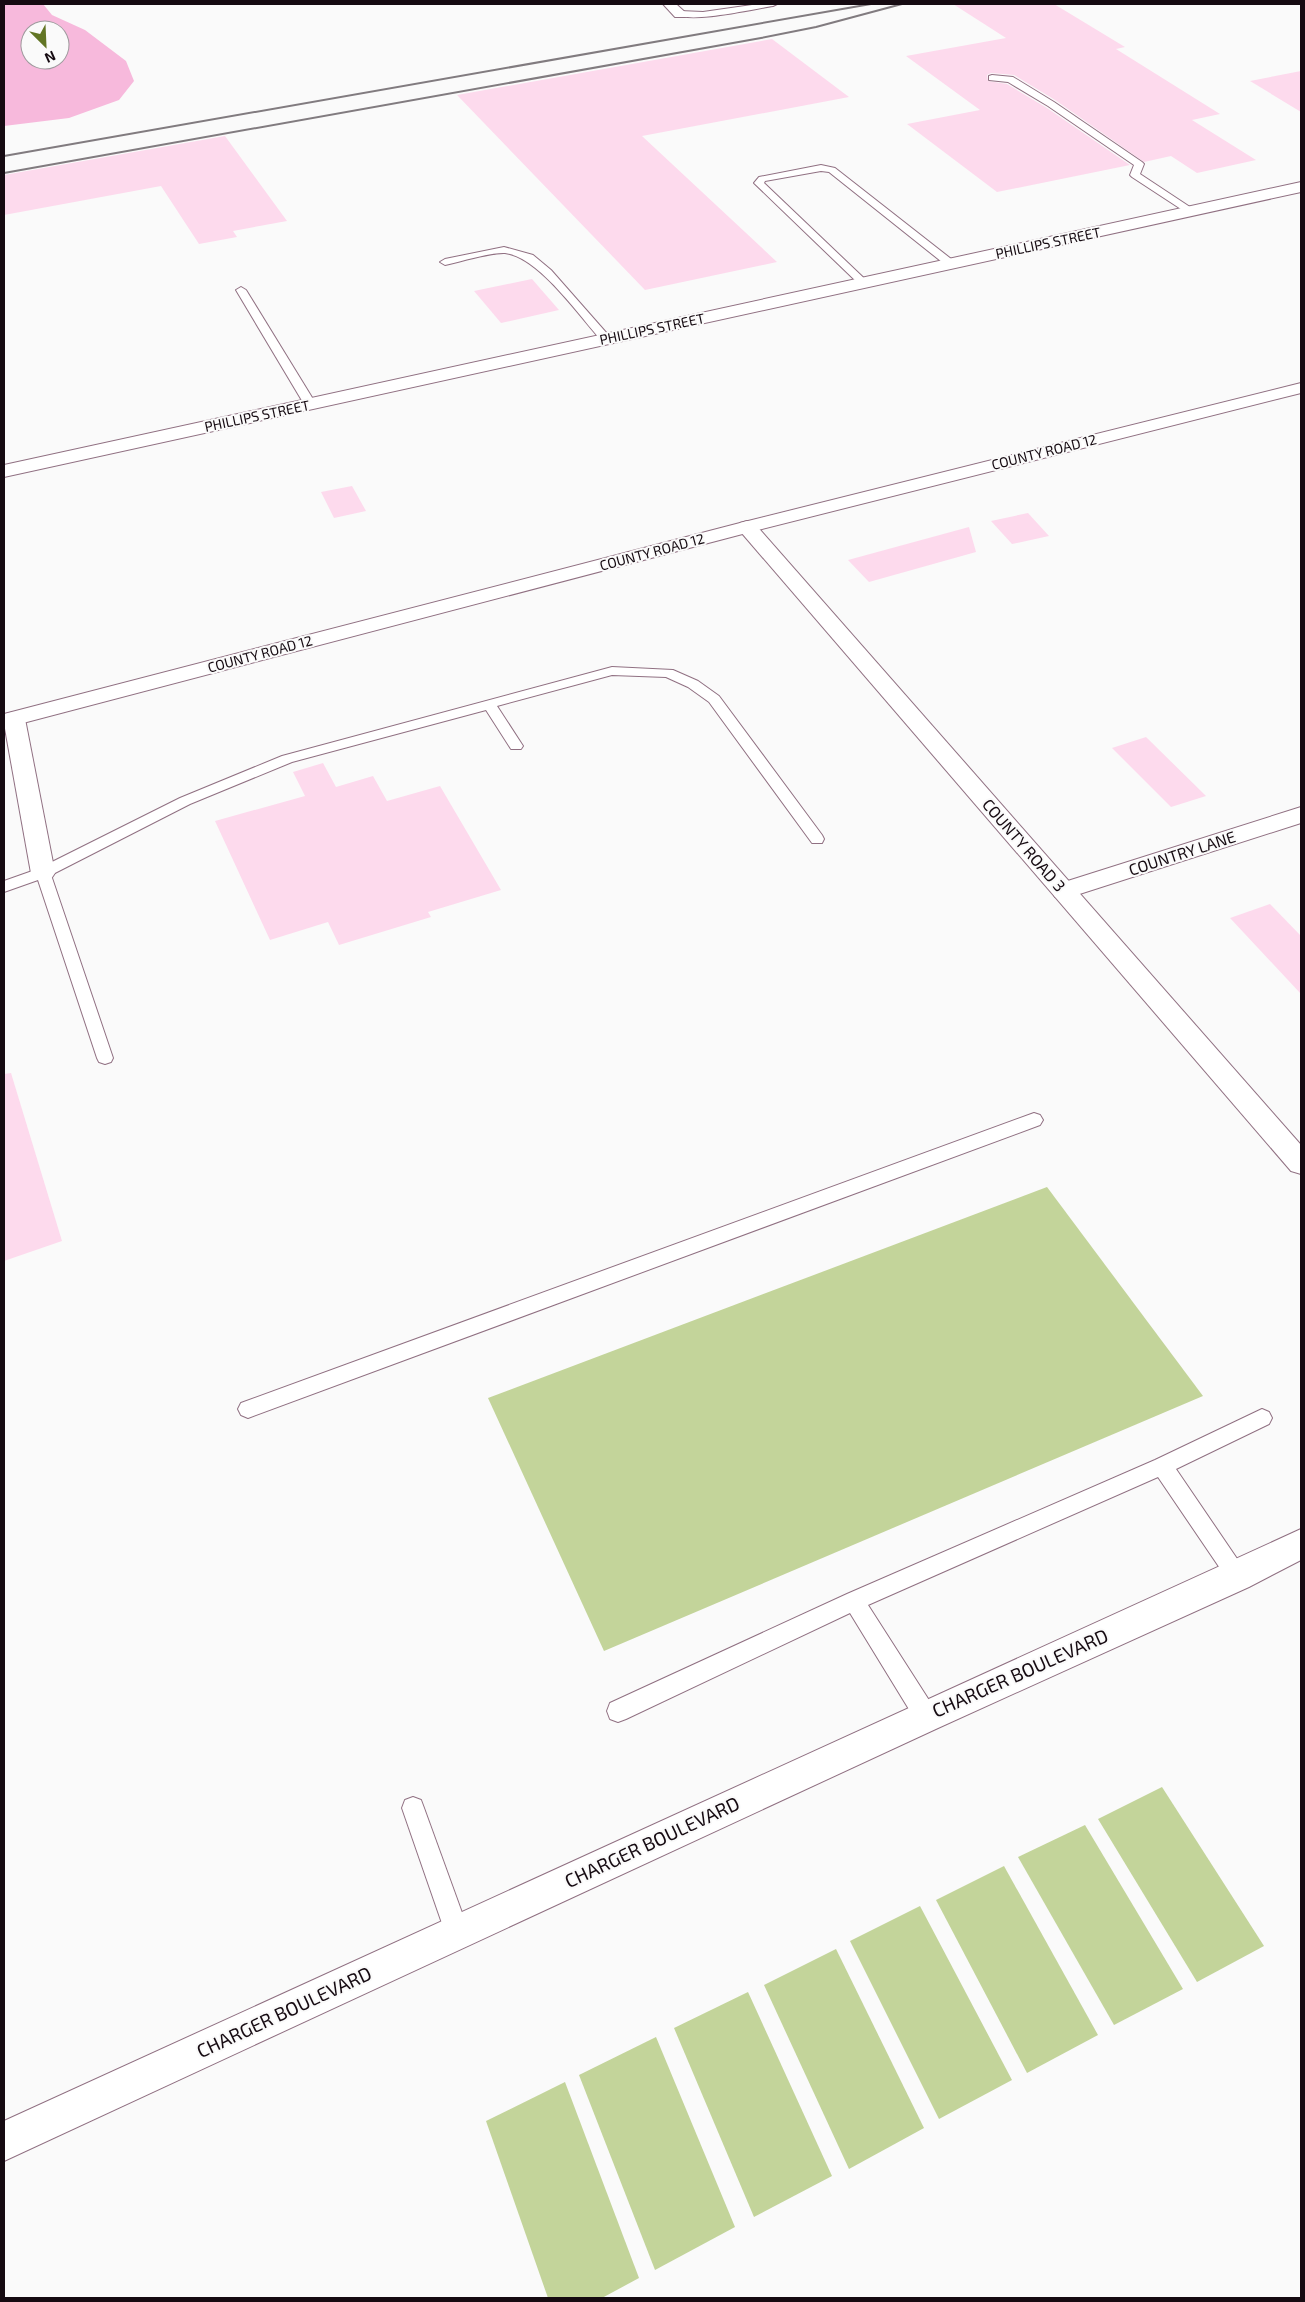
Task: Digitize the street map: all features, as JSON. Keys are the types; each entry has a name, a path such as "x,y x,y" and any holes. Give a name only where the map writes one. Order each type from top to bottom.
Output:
{"street":[{"path":"669,4 680,14"},
{"name":"PHILLIPS STREET","path":"4,471 1301,187"},
{"name":"COUNTY ROAD 12","path":"9,720 747,527 1301,388"},
{"name":"COUNTY ROAD 3","path":"747,527 1301,1163"},
{"path":"9,720 43,873"},
{"name":"COUNTRY LANE","path":"1064,891 1301,815"},
{"name":"CHARGER BOULEVARD","path":"4,2141 926,1716 1237,1576 1301,1544"}],"lane":[{"path":"680,14 703,15 773,4"},
{"path":"992,78 1010,79 1052,104 1140,164 1135,175 1191,211"},
{"path":"864,283 759,183 762,179 821,168 832,170 951,264"},
{"path":"445,262 504,250 529,257 547,272 606,339"},
{"path":"242,290 310,404"},
{"path":"4,887 43,873 184,801 287,759 612,671 668,673 693,684 714,699 816,839"},
{"path":"489,704 516,746"},
{"path":"43,873 105,1058"},
{"path":"248,1409 1034,1120"},
{"path":"618,1711 854,1601 1162,1466 1262,1418"},
{"path":"1162,1466 1237,1576"},
{"path":"854,1601 926,1716"},
{"path":"414,1808 457,1932"}],"green space":[{"path":"1047,1187 1203,1396 604,1651 488,1398"},
{"path":"1162,1787 1264,1946 1197,1982 1098,1819"},
{"path":"1085,1825 1183,1989 1114,2025 1018,1857"},
{"path":"1004,1866 1098,2035 1027,2073 936,1900"},
{"path":"920,1906 1012,2080 939,2119 850,1941"},
{"path":"836,1949 924,2128 849,2169 764,1985"},
{"path":"748,1992 832,2176 754,2217 674,2028"},
{"path":"656,2037 735,2227 655,2270 579,2075"},
{"path":"565,2082 639,2278 602,2298 548,2298 486,2121"}],"shaded area":[{"path":"4,4 43,4 52,15 63,20 20,20 20,70 70,70 70,23 85,30 126,61 134,81 119,100 69,118 4,126"}],"building":[{"path":"953,4 1054,4 1125,47 1116,49 1220,114 1192,120 1256,160 1197,173 1171,156 1144,162 1055,100 1014,75 991,73 987,75 988,81 1007,84 1047,108 1130,165 997,192 907,124 980,110 906,56 1006,38"},
{"path":"772,39 849,97 642,136 777,262 645,290 457,95"},
{"path":"1301,71 1301,112 1250,81"},
{"path":"225,136 287,221 233,231 237,237 199,244 161,186 4,215 4,175"},
{"path":"532,279 559,310 501,323 474,291"},
{"path":"352,486 366,511 334,518 321,492"},
{"path":"1028,513 1049,536 1012,544 991,521"},
{"path":"969,527 976,552 869,582 848,560"},
{"path":"1146,737 1206,796 1171,807 1112,748"},
{"path":"323,763 336,787 373,776 387,801 440,786 501,890 428,912 431,917 339,945 328,922 270,940 215,821 305,796 293,772"},
{"path":"1270,904 1301,936 1301,994 1230,918"},
{"path":"11,1073 62,1241 4,1261 4,1074"}],"railway":[{"path":"4,156 871,4"},
{"path":"4,173 761,38 816,27 902,4"}]}
